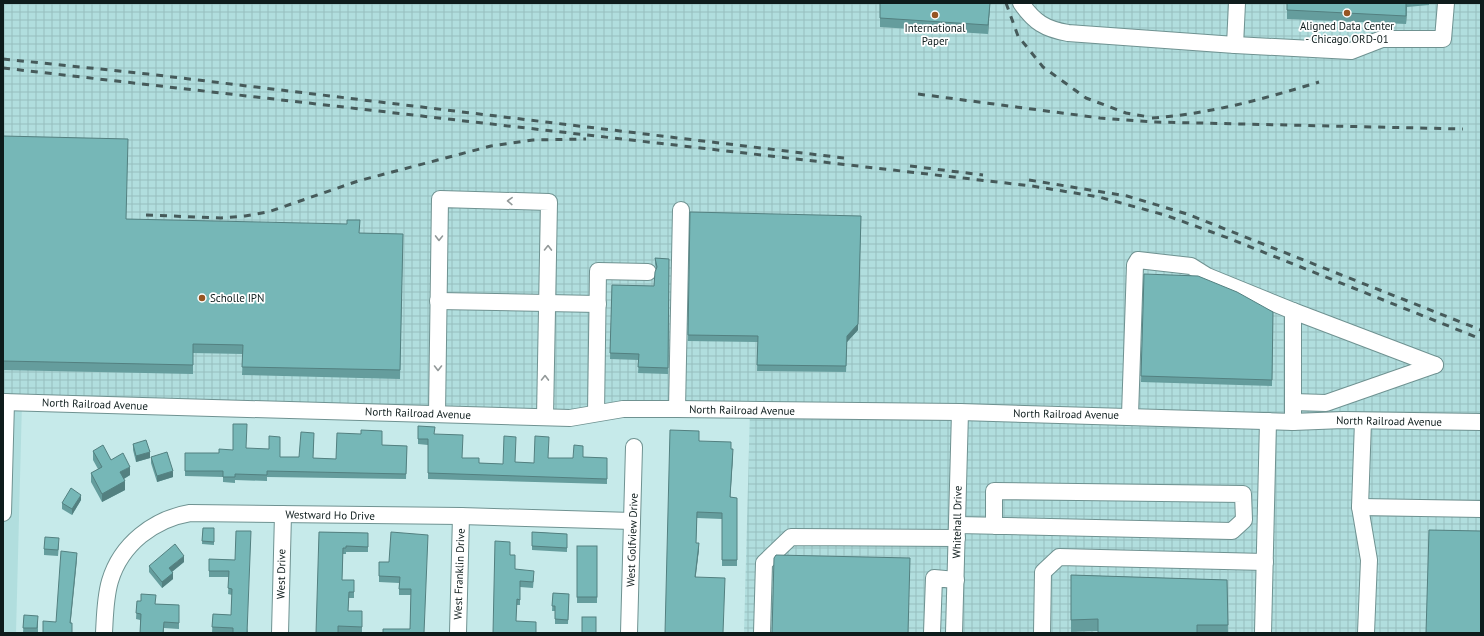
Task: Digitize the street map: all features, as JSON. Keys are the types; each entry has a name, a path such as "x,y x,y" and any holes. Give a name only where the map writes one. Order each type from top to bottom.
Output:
{"street":[{"path":"1021,3 1036,21 1050,30 1068,33 1235,45 1351,51 1382,39 1443,39 1446,3"},
{"path":"1235,45 1237,3"},
{"path":"437,414 440,199 549,202 545,417"},
{"path":"677,409 681,210"},
{"path":"1130,415 1135,265 1138,260 1191,266 1207,276 1293,311 1435,365 1326,403 1293,402"},
{"path":"596,413 598,271 648,272"},
{"path":"438,301 598,304"},
{"path":"1293,311 1293,422"},
{"path":"3,513 4,402"},
{"name":"North Railroad Avenue","path":"4,402 570,418 623,409 677,409 1130,415 1293,422 1481,422"},
{"name":"Whitehall Drive","path":"954,633 960,412"},
{"path":"1263,633 1268,421"},
{"path":"1363,421 1360,507 1369,560 1366,633"},
{"name":"West Golfview Drive","path":"629,633 634,447"},
{"path":"762,633 764,563 791,537 957,532 994,526 1232,531 1244,520 1243,494 994,491 994,526"},
{"path":"1360,507 1481,509"},
{"name":"Westward Ho Drive","path":"104,633 107,593 116,567 125,551 147,529 170,518 190,513 461,516 632,521"},
{"name":"West Drive","path":"280,633 283,514"},
{"name":"West Franklin Drive","path":"458,633 461,516"},
{"path":"1042,633 1043,572 1059,557 1265,562"},
{"path":"932,633 934,578 956,580"}],"shaded area":[{"path":"3,3 1481,3 1481,633 744,633 750,410 570,418 3,402"},
{"path":"3,402 22,402 16,633 3,633"}],"building":[{"name":"International Paper","path":"880,3 990,3 988,25 880,18"},
{"path":"1287,3 1406,3 1406,16 1287,10"},
{"name":"Scholle IPN","path":"3,136 128,139 126,219 347,224 347,220 360,220 359,233 403,234 400,370 242,367 243,345 193,344 193,365 3,361"},
{"path":"690,212 861,216 858,324 847,336 846,366 757,365 758,336 688,335"},
{"path":"655,258 669,259 668,368 638,367 639,354 610,353 612,285 654,286 657,267"},
{"path":"1144,274 1198,276 1237,292 1273,312 1272,380 1141,376"},
{"path":"233,424 247,424 246,448 269,449 269,436 280,437 280,457 299,457 301,432 314,433 313,458 336,459 337,433 361,434 361,430 382,431 382,445 407,446 406,474 267,471 267,475 235,474 235,477 223,477 223,471 185,471 185,453 219,453 219,449 233,450"},
{"path":"418,426 435,427 434,434 463,435 462,458 479,458 479,463 503,464 504,436 516,437 515,462 534,463 535,436 549,437 548,458 573,458 574,445 583,446 583,457 607,458 607,479 428,473 428,439 418,439"},
{"path":"670,430 699,431 699,441 731,442 731,449 733,449 730,497 737,498 737,560 722,560 722,513 697,512 696,543 699,543 695,577 725,578 723,633 665,633"},
{"path":"146,440 150,452 136,456 133,444"},
{"path":"103,445 111,460 123,453 130,467 120,472 125,481 102,494 91,473 102,467 93,451"},
{"path":"167,452 173,471 157,476 151,457"},
{"path":"71,488 81,495 72,509 62,503"},
{"path":"203,528 214,528 214,542 202,541"},
{"path":"1429,530 1481,531 1481,633 1426,633"},
{"path":"236,531 251,531 247,633 233,633 233,628 212,627 213,614 231,615 232,589 228,588 229,571 209,571 209,559 235,560"},
{"path":"319,532 368,533 368,547 346,546 346,548 343,548 342,580 354,580 354,592 349,592 348,611 362,611 362,627 338,626 338,633 316,633"},
{"path":"391,532 428,535 424,633 383,633 383,629 410,629 411,589 399,589 400,577 379,576 379,562 389,562"},
{"path":"532,532 567,534 567,548 532,546"},
{"path":"45,537 59,538 58,550 44,549"},
{"path":"495,541 510,542 510,555 515,555 515,569 534,571 533,582 520,581 520,600 517,599 516,621 536,622 536,633 493,633"},
{"path":"175,544 184,556 169,568 173,573 162,582 149,566"},
{"path":"577,546 597,546 597,597 577,597"},
{"path":"61,551 77,553 70,623 72,623 72,633 43,633 43,621 56,622"},
{"path":"776,555 910,558 908,633 772,633 774,558"},
{"path":"1071,575 1227,580 1228,625 1197,625 1197,633 1098,633 1098,619 1071,620"},
{"path":"553,593 569,594 568,620 555,619 555,606 552,606"},
{"path":"141,594 156,595 155,604 179,605 179,623 164,622 163,633 140,633 141,614 136,613 137,601 141,601"},
{"path":"24,615 38,616 37,628 23,628"},
{"path":"582,617 596,617 596,633 582,633"}],"railway":[{"path":"1006,3 1018,36 1043,67 1086,98 1126,113 1149,117"},
{"path":"3,59 148,74 844,158"},
{"path":"3,68 1032,186 1099,197 1165,215 1228,238 1481,339"},
{"path":"1152,118 1194,113 1236,105 1319,82"},
{"path":"918,94 1100,118 1154,122 1463,129"},
{"path":"146,215 221,218 245,216 268,212 358,181 491,146 533,140 586,139"},
{"path":"910,166 983,175"},
{"path":"1029,180 1127,196 1187,214 1481,330"}],"place":[{"name":"Aligned Data Center - Chicago ORD-01","path":"1347,13"},
{"name":"International Paper","path":"935,15"},
{"name":"Scholle IPN","path":"202,298"}]}
